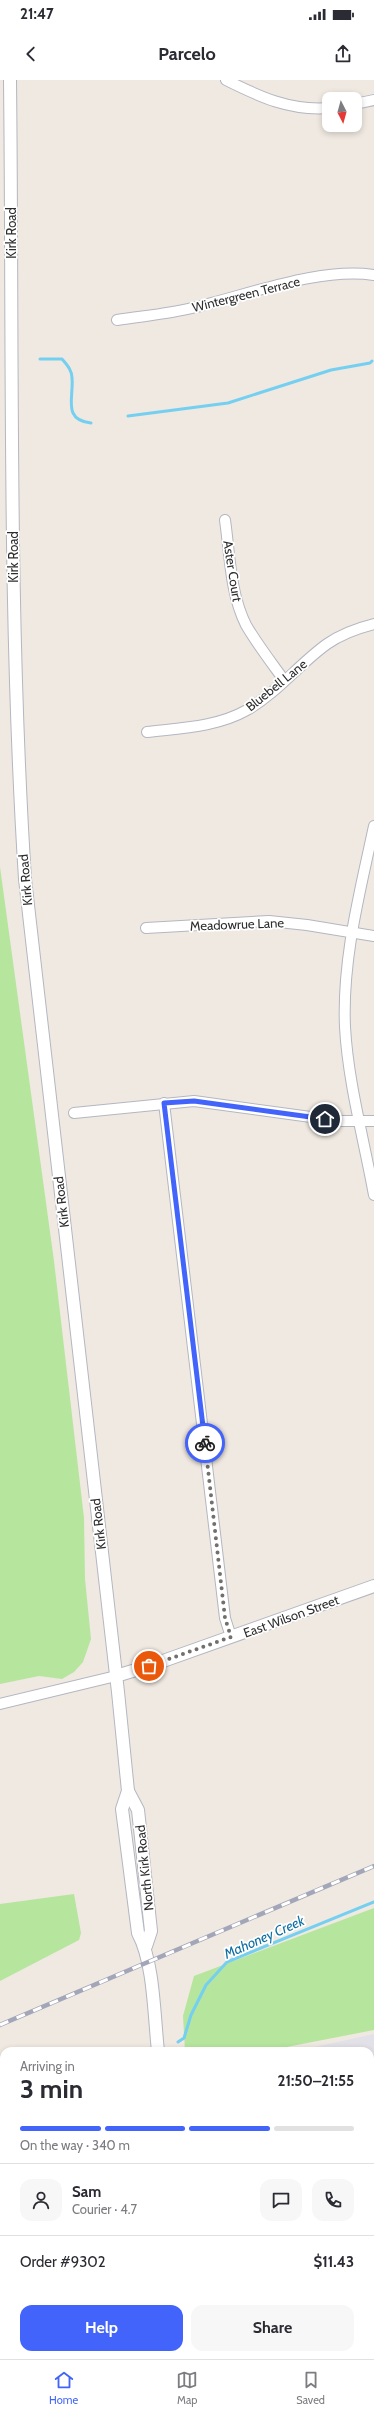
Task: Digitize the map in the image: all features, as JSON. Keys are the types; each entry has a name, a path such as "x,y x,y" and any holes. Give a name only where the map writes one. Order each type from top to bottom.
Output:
{"street":[{"name":"Kirk Road","path":"10,80 14,636 18,776 24,879 116,1676"},
{"path":"226,80 274,102 304,108 322,108"},
{"path":"362,103 374,100"},
{"name":"Wintergreen Terrace","path":"117,320 190,309 327,275 355,273 374,274"},
{"name":"Aster Court","path":"225,520 235,592 242,614 251,633 284,680"},
{"name":"Bluebell Lane","path":"147,732 224,720 256,704 328,643 353,631 374,624"},
{"path":"374,826 352,932 346,978 345,1026 374,1195"},
{"name":"Meadowrue Lane","path":"146,928 269,921 374,936"},
{"path":"74,1113 194,1101 361,1123 374,1121"},
{"path":"164,1103 224,1610 231,1637"},
{"name":"East Wilson Street","path":"0,1704 116,1676 374,1586"},
{"name":"North Kirk Road","path":"116,1676 128,1791 138,1810 151,1931 146,1946 158,2047"}],"shaded area":[{"path":"374,2034 374,2047 314,2047"}],"green space":[{"path":"0,867 54,1261 84,1518 85,1579 91,1639 83,1662 74,1672 62,1679 39,1676 0,1684"},
{"path":"74,1894 81,1933 79,1940 0,1981 0,1904"},
{"path":"374,1908 374,2030 287,2047 185,2047 183,2016 194,1976"}],"waterway":[{"path":"40,359 62,359 66,363 72,375 71,406 73,412 76,417 82,421 91,423"},
{"path":"128,416 228,403 331,370 370,363 372,361"},
{"name":"Mahoney Creek","path":"178,2042 184,2038 191,2015 206,1985 227,1962 374,1902"}],"railway":[{"path":"0,2025 374,1866"}],"way so far":[{"path":"149,1666 231,1637 225,1618 205,1443"}],"route":[{"path":"205,1443 164,1103 194,1101 325,1119"}]}
